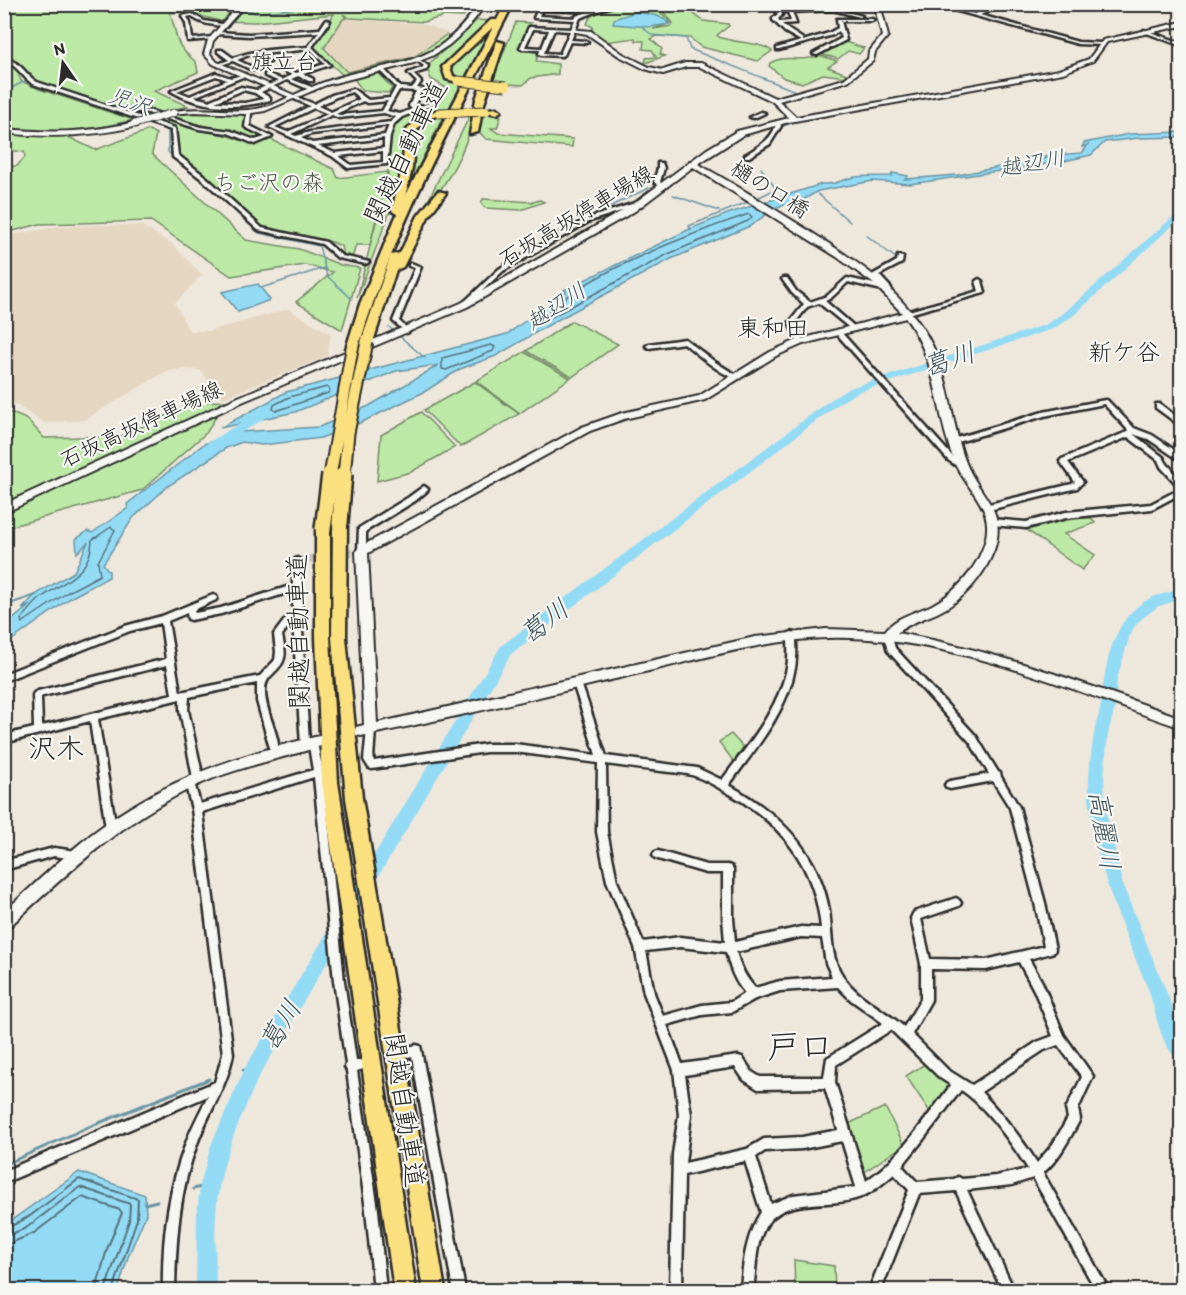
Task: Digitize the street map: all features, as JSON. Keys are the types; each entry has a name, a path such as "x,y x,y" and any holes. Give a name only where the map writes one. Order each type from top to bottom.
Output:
{"highway":[{"path":"508,4 484,33 446,67 449,77 458,81 509,86"},
{"name":"関越自動車道","path":"405,1290 330,782 325,705 323,529 334,436 352,349 367,299 406,206 508,4"},
{"name":"関越自動車道","path":"457,128 519,4"},
{"path":"473,132 480,99 500,43"},
{"path":"367,299 399,205 407,169 411,131 423,118 439,113 497,111"},
{"name":"関越自動車道","path":"429,183 397,253 368,338 350,423 340,523 339,638 354,798 434,1290"},
{"path":"368,338 384,307 409,243 423,216 441,193"}],"street":[{"path":"243,4 207,46 207,54 220,65 339,117 384,112 400,116"},
{"path":"4,131 64,137 103,132 173,113 195,110 249,112 270,108 335,81 420,61 434,55 456,36 483,4"},
{"path":"774,4 780,15 775,18 787,32 801,40"},
{"path":"774,100 846,80 871,60 872,52 885,36 880,21 882,4"},
{"path":"934,4 1078,43 1102,44"},
{"path":"975,16 1005,4"},
{"path":"595,11 541,6 536,17 577,20 614,5"},
{"path":"779,11 833,9 872,20"},
{"path":"779,23 794,22 789,10"},
{"path":"225,25 209,24 196,20 192,15 184,16 188,23 190,40 233,34 248,37 261,33 272,35 283,31 296,32 303,29 322,30"},
{"path":"552,29 542,54 562,55 577,20"},
{"path":"815,54 844,39 839,20 880,21"},
{"path":"310,48 328,21"},
{"path":"303,29 307,22"},
{"path":"282,24 283,31"},
{"name":"石坂高坂停車場線","path":"4,509 239,400 464,305 641,202 735,135 795,119 1061,72 1091,60 1102,44 1111,39 1182,24"},
{"path":"261,26 261,33"},
{"path":"224,43 238,27"},
{"path":"543,49 522,48 531,28 589,32 621,55 647,68 663,72 685,65 701,65 774,100 795,119"},
{"path":"779,49 801,40 831,34 840,28"},
{"path":"1146,31 1182,45"},
{"path":"568,40 586,42"},
{"path":"220,65 267,49 284,50 290,47 310,48 328,65 297,74 257,92"},
{"path":"243,49 248,54"},
{"path":"284,50 284,55 296,55"},
{"path":"220,51 252,69"},
{"path":"260,52 262,58 268,62"},
{"path":"4,58 21,66 29,80 35,83 173,129 175,156 205,178 260,229 324,243 340,257 366,262"},
{"path":"415,109 411,106 419,82 410,73 424,69 426,66 420,61"},
{"path":"303,62 312,69"},
{"path":"319,67 327,74"},
{"path":"284,69 311,80"},
{"path":"382,70 398,88 440,92 434,103 400,116 392,123 387,136 385,163 350,167 334,155 272,125 353,90 367,102 391,99"},
{"path":"212,102 243,88 257,92 268,99 247,105 212,102 189,98 173,91 216,74 231,80"},
{"path":"189,98 243,75"},
{"path":"267,75 281,81"},
{"path":"288,79 312,89"},
{"path":"384,112 398,88"},
{"path":"288,134 363,99"},
{"path":"116,109 149,112 199,128 229,132 255,142 269,137 247,127 249,112"},
{"path":"752,117 763,113"},
{"path":"297,138 310,133 392,123"},
{"path":"747,156 768,143 779,126 778,123"},
{"path":"311,145 387,136"},
{"path":"334,155 386,149"},
{"path":"660,164 661,172 657,182 663,187"},
{"name":"樋の口橋","path":"693,164 852,263 907,313 922,334 930,354 961,465 989,507"},
{"path":"464,305 501,270 588,220 641,202"},
{"path":"900,257 900,262 875,275 907,313"},
{"path":"401,333 396,321 418,267 411,265"},
{"path":"785,279 794,292 808,304"},
{"path":"800,342 792,323 808,304 829,297 847,280 865,286 882,288"},
{"path":"362,551 586,429 622,416 695,400 773,354 800,342 982,292 978,281"},
{"path":"820,300 854,329"},
{"path":"838,332 950,458 961,465"},
{"path":"649,346 687,342 712,363 736,377"},
{"path":"955,441 1043,414 1106,402 1131,432 1153,451 1182,484"},
{"path":"1158,406 1182,425"},
{"path":"888,636 899,624 941,606 962,589 975,574 988,550 992,522 989,507 1074,486 1079,482 1064,461 1131,432 1150,437 1181,457"},
{"path":"1163,462 1181,457"},
{"path":"424,489 362,530 366,730 368,760 372,765 465,751 515,748 603,759 697,772 724,785 771,817 794,839 822,904 833,968 839,982 892,1023 946,1076 972,1091 1007,1129 1035,1172 1103,1290"},
{"path":"992,522 1026,525 1066,515 1152,506 1182,490"},
{"path":"297,561 297,615 312,743 318,772 338,970 354,1066 380,1290"},
{"path":"190,608 191,617 221,611 297,587"},
{"path":"4,678 128,628 164,619 213,598"},
{"path":"4,739 181,695 262,679 276,666 281,656 278,634 290,619 297,615"},
{"path":"164,619 170,661 184,710 228,1054 225,1071 191,1143 180,1181 172,1227 169,1290"},
{"path":"366,730 792,635 841,633 888,636 969,653 1182,723"},
{"path":"724,785 760,734 787,684 791,668 792,635"},
{"path":"888,636 891,649 973,739 997,776 1019,820 1050,950 986,965 926,964"},
{"path":"38,730 37,695 170,661"},
{"path":"262,679 262,707 275,752"},
{"path":"577,683 603,759 602,832 612,881 640,947 649,993 679,1070 685,1115 679,1170 676,1290"},
{"path":"93,716 111,828"},
{"path":"4,922 76,855 111,828 194,780 275,752 312,743"},
{"path":"197,809 318,772"},
{"path":"950,785 997,776"},
{"path":"4,866 54,852 76,855"},
{"path":"658,855 706,869 728,869 731,948 740,979 753,994"},
{"path":"905,1035 926,1000 926,964 916,918 918,915 956,903"},
{"path":"640,947 680,942 731,948 801,932 826,933"},
{"path":"915,1188 1017,1178 1035,1172 1052,1155 1074,1119 1072,1109 1075,1099 1088,1076 1060,1039 1038,986 1021,956"},
{"path":"660,1022 702,1011 732,1007 753,994 780,986 839,982"},
{"path":"863,1190 829,1082 828,1066 892,1023"},
{"path":"972,1091 1041,1046 1060,1039"},
{"path":"408,1052 416,1050 459,1290"},
{"path":"679,1070 738,1061 748,1076 758,1083 829,1082"},
{"path":"747,1290 756,1234 762,1220 768,1214 789,1202 849,1195 863,1190 893,1165 959,1084"},
{"path":"4,1177 218,1086"},
{"path":"679,1170 748,1154 764,1145 802,1143 846,1134"},
{"path":"748,1154 768,1214"},
{"path":"893,1165 915,1188"},
{"path":"958,1183 1008,1290"},
{"path":"875,1290 915,1188"}],"shaded area":[{"path":"343,19 424,24 448,33 414,57 347,72 324,48"},
{"path":"142,226 171,243 202,275 175,303 189,331 209,331 288,309 331,334 327,356 223,398 200,370 182,369 165,372 84,420 45,423 5,398 5,236 56,227"}],"green space":[{"path":"659,4 657,8 671,23 653,29 671,26 673,23 661,9 661,5 696,5 689,10 703,21 728,24 729,26 717,35 719,37 772,51 758,61 701,47 690,38 657,36 651,39 662,49 660,54 665,56 645,63 646,58 656,57 652,50 643,49 644,41 636,41 635,38 605,42 591,32 593,27 587,24 591,15 622,5"},
{"path":"5,5 477,5 462,17 445,16 424,22 349,18 343,14 346,18 343,19 324,48 347,72 414,57 446,35 450,37 413,59 344,76 312,47 334,14 255,22 220,21 185,12 170,13 177,40 183,50 196,62 198,72 154,91 188,106 159,113 118,107 34,82 26,71 18,73 21,81 39,89 134,120 64,135 95,150 149,130 156,134 152,154 246,240 299,249 341,265 360,268 342,330 296,302 333,272 305,265 231,276 151,221 40,224 5,233 5,166 17,166 25,157 24,152 5,150"},
{"path":"477,20 492,21 442,67 446,77 462,83 448,110 423,116 408,129 400,185 357,298 388,174 391,133 395,123 404,116 436,104 445,87 431,79 427,69 431,62"},
{"path":"516,22 531,23 519,49 539,53 536,61 558,64 558,74 531,78 523,85 491,83"},
{"path":"492,27 463,80 450,73 454,62"},
{"path":"842,41 864,48 859,54 848,51 838,59 818,53"},
{"path":"819,55 837,61 828,67 849,75 846,77 823,74 802,83 784,78 769,66 776,60 807,59"},
{"path":"378,73 392,88 389,93 363,91 354,79"},
{"name":"ちご沢の森","path":"124,111 152,114 256,145 270,139 334,169 338,178 387,172 370,245 356,245 352,258 344,257 341,246 332,242 263,228 202,172 175,153 175,129"},
{"path":"198,112 246,115 245,127 265,138 255,141 170,116"},
{"path":"445,113 405,194 416,126 424,120"},
{"path":"471,113 475,113 461,154 440,191 422,213"},
{"path":"483,113 501,116 497,128 491,128 498,133 573,139 572,147 486,139 478,131"},
{"path":"483,199 533,202 540,200 544,202 521,210 485,208 481,203"},
{"path":"572,321 618,344 572,377 526,351"},
{"path":"524,352 570,378 520,413 476,381"},
{"path":"475,382 519,414 461,447 424,410"},
{"path":"225,401 207,432 142,490 5,528 5,410 28,420 44,438 121,436 197,402"},
{"path":"421,412 455,447 411,472 377,481 381,435"},
{"path":"1073,518 1091,518 1095,523 1064,534 1095,555 1082,570 1027,530"},
{"path":"731,734 743,747 734,762 719,742"},
{"path":"928,1062 948,1083 949,1089 930,1112 906,1076"},
{"path":"885,1107 904,1145 861,1174 846,1125"},
{"path":"794,1260 834,1266 835,1290 795,1290"}],"water":[{"path":"635,12 658,16 669,24 650,27 613,24 614,19"},
{"path":"1181,132 1181,137 1105,142 1091,155 1060,162 910,184 873,181 818,191 803,200 777,207 750,226 671,259 559,319 496,356 460,369 424,392 362,422 321,438 262,445 242,442 226,448 168,486 133,518 103,564 109,571 109,577 72,597 5,645 5,626 30,605 22,609 35,595 74,572 88,542 77,553 76,539 88,531 92,533 128,508 127,504 204,444 241,432 319,427 369,406 439,365 396,371 295,412 220,428 286,392 507,334 566,292 564,290 690,229 730,213 822,184 832,184 855,177 892,176 892,173 908,176 905,179 957,175 1048,158 1044,156 1082,153 1088,145 1082,147 1084,143 1129,134"},
{"path":"258,284 270,300 238,312 222,292"},
{"path":"79,1172 145,1195 146,1214 128,1257 118,1290 5,1290 5,1225"}],"waterway":[{"path":"233,4 255,13 328,5"},
{"path":"381,10 395,11"},
{"path":"641,26 652,35 686,38 690,49 803,94 796,96"},
{"name":"児沢","path":"20,72 29,83 84,101"},
{"path":"4,92 25,81"},
{"name":"児沢","path":"104,107 115,111"},
{"path":"772,141 783,126 795,122"},
{"name":"児沢","path":"149,123 168,130 168,152 181,163"},
{"name":"児沢","path":"188,168 259,233 319,246 327,276 352,299"},
{"path":"755,199 776,189 761,168"},
{"path":"602,210 649,188"},
{"path":"818,194 850,222"},
{"path":"673,195 719,211"},
{"path":"691,230 689,226 750,201"},
{"name":"葛川","path":"206,1290 207,1215 213,1170 220,1145 252,1072 506,650 837,400 854,390 1049,327 1070,313 1182,212"},
{"path":"866,235 897,259 874,272"},
{"path":"261,288 324,268"},
{"name":"児沢","path":"389,327 425,358"},
{"name":"越辺川","path":"211,446 266,412"},
{"name":"高麗川","path":"1182,594 1155,602 1136,615 1125,629 1110,679 1097,776 1097,807 1115,886 1158,993 1171,1036 1182,1052"},
{"path":"4,606 36,595"},
{"path":"243,1070 252,1072"},
{"path":"4,1165 84,1129 209,1079"},
{"path":"193,1189 211,1185"},
{"path":"145,1204 157,1201"}],"tunnel":[{"path":"366,262 411,265"},
{"path":"297,561 362,551"}],"district":[{"name":"旗立台","path":"284,61"},
{"name":"東和田","path":"773,327"},
{"name":"新ケ谷","path":"1124,351"},
{"name":"沢木","path":"56,748"},
{"name":"戸口","path":"800,1046"}]}
